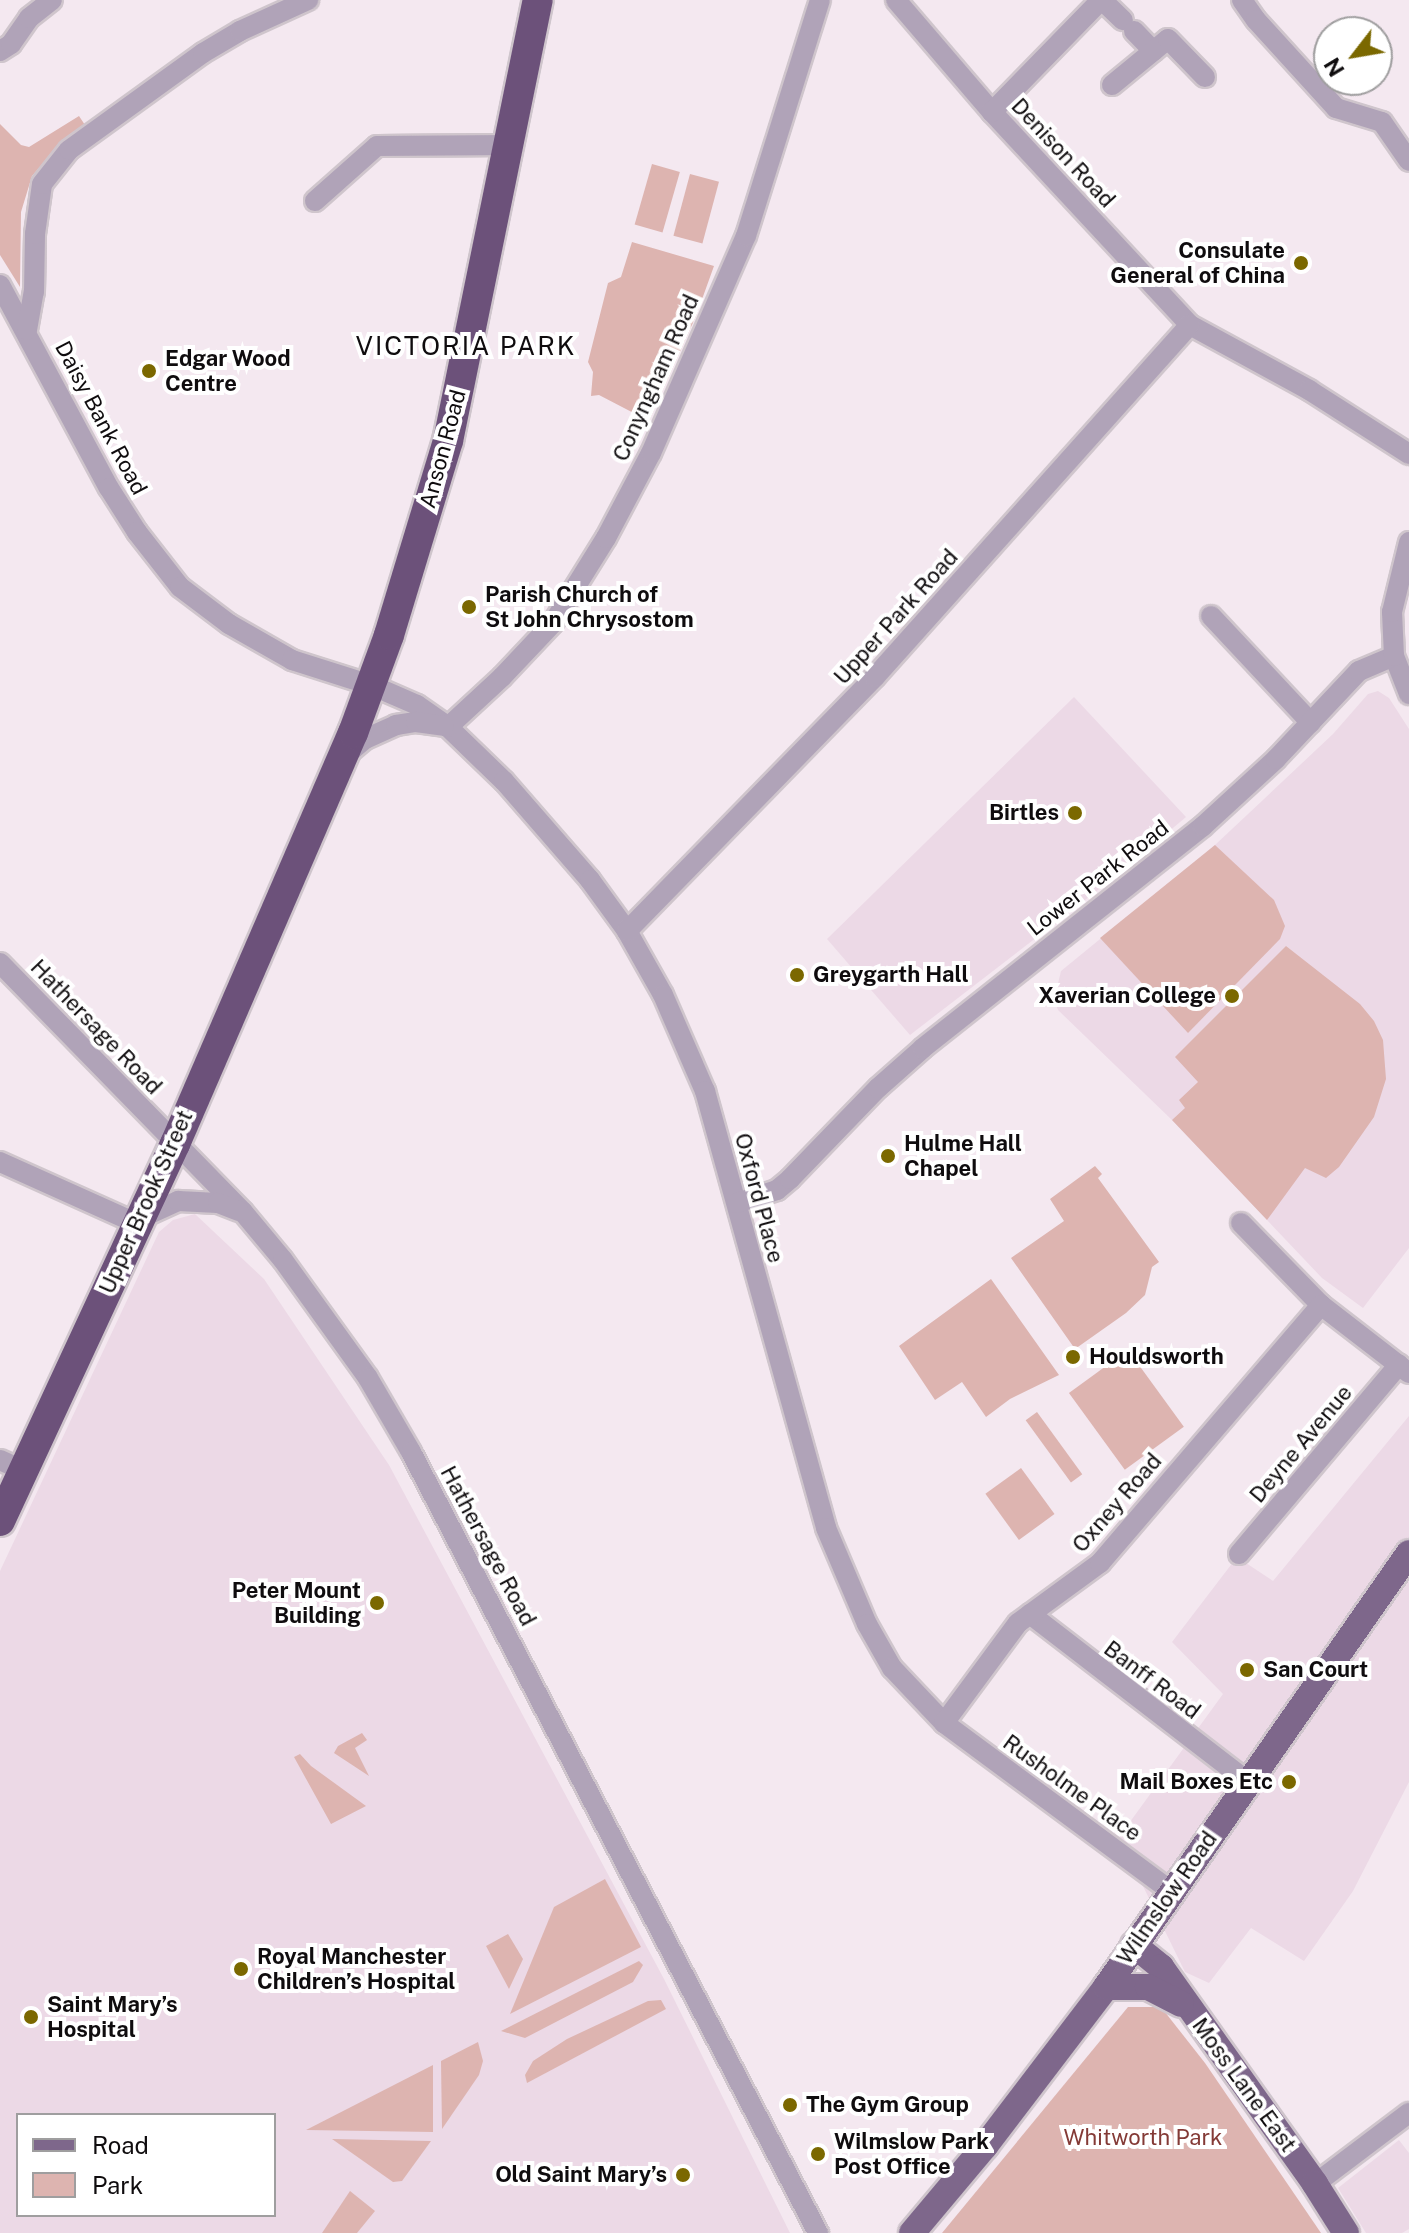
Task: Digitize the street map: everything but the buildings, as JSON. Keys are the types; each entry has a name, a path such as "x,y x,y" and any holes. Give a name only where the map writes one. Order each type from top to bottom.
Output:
{"highway":[{"name":"Anson Road","path":"287,880 371,685 448,441 538,0"},
{"name":"Upper Brook Street","path":"0,1521 11,1465 140,1221 287,880"}],"main road":[{"name":"Wilmslow Road","path":"912,2233 985,2146 1106,1987 1409,1553"},
{"name":"Moss Lane East","path":"1134,1945 1161,1967 1315,2184 1346,2233"},
{"path":"1106,1987 1157,1989 1190,2011"}],"street":[{"path":"0,51 52,0"},
{"path":"27,330 34,292 35,234 42,184 69,150 203,53 240,31 308,0"},
{"name":"Conyngham Road","path":"448,727 502,677 553,623 606,538 651,453 746,236 820,0"},
{"name":"Denison Road","path":"896,0 992,112 1190,325 1309,390 1409,454"},
{"path":"992,112 1102,0 1153,51"},
{"path":"1242,0 1256,20 1336,108 1382,122 1409,161"},
{"path":"1112,85 1168,39 1205,77"},
{"path":"315,201 377,146 509,145"},
{"name":"Daisy Bank Road","path":"0,285 27,330 109,488 137,532 180,587 229,624 292,660 371,685"},
{"name":"Upper Park Road","path":"627,931 875,677 1190,325"},
{"path":"1409,542 1392,612 1394,656 1409,694"},
{"path":"1211,616 1311,723"},
{"name":"Lower Park Road","path":"737,1203 777,1190 878,1088 923,1048 1192,835 1311,723 1359,671 1394,656"},
{"name":"Oxford Place","path":"371,685 417,705 448,727 547,828 627,931 684,1040 705,1091 781,1375 840,1566 892,1668 944,1723"},
{"path":"341,760 365,739 396,725 416,722 448,727"},
{"name":"Hathersage Road","path":"0,963 243,1212 332,1326 411,1452 818,2233"},
{"path":"0,1162 140,1221 178,1201 218,1203 243,1212"},
{"path":"1241,1223 1321,1305 1404,1369"},
{"name":"Oxney Road","path":"944,1723 1018,1623 1100,1563 1321,1305"},
{"name":"Deyne Avenue","path":"1239,1554 1404,1369"},
{"name":"Banff Road","path":"1030,1614 1248,1782"},
{"name":"Rusholme Place","path":"944,1723 1172,1892"},
{"path":"1315,2184 1409,2113"}],"shaded area":[{"name":"Xaverian College","path":"1378,691 1389,698 1409,729 1409,1248 1363,1308 1322,1278 1172,1120 1058,1010 1054,1000 1061,971 1215,845 1333,734 1368,694"},
{"name":"Xaverian College","path":"1074,697 1186,817 1116,876 910,1035 827,939"},
{"path":"195,1214 264,1279 389,1465 664,1979 790,2233 0,2233 0,1571 159,1232 173,1220"},
{"path":"1409,1416 1409,1782 1353,1891 1304,1961 1251,1928 1209,1983 1185,1972 1119,1837 1223,1694 1172,1642 1237,1557 1273,1581"},
{"path":"1399,2140 1409,2153 1409,2229 1402,2233 1366,2233 1338,2188"}],"green space":[{"path":"79,116 87,128 55,150 32,176 21,212 20,287 0,255 0,124 21,145 29,147"},
{"path":"652,164 680,172 663,233 635,225"},
{"path":"690,174 719,182 702,244 673,236"},
{"path":"632,242 714,266 696,316 649,421 599,395 591,396 593,372 588,362 608,283 621,277"},
{"path":"1215,845 1274,900 1285,926 1280,939 1188,1033 1100,938"},
{"path":"1286,946 1360,1004 1374,1021 1383,1040 1386,1079 1374,1117 1339,1167 1326,1178 1305,1168 1267,1220 1172,1120 1185,1108 1179,1100 1198,1082 1175,1057"},
{"path":"1095,1166 1102,1174 1098,1178 1159,1262 1152,1267 1145,1295 1126,1313 1075,1349 1011,1258 1064,1221 1050,1199"},
{"path":"991,1279 1059,1375 1010,1399 986,1417 962,1382 935,1400 899,1346"},
{"path":"1128,1350 1184,1427 1125,1470 1069,1393"},
{"path":"1037,1412 1082,1474 1071,1483 1026,1420"},
{"path":"1021,1468 1055,1514 1019,1540 985,1494"},
{"path":"362,1733 367,1740 355,1748 369,1776 334,1753 338,1746"},
{"path":"300,1754 311,1766 366,1806 331,1824 294,1757"},
{"path":"605,1879 641,1947 510,2014 554,1907"},
{"path":"508,1934 523,1959 509,1989 486,1946"},
{"path":"639,1961 643,1965 633,1982 525,2038 501,2031"},
{"path":"661,2000 666,2009 527,2083 525,2075 533,2061 567,2039 648,2001"},
{"name":"Whitworth Park","path":"1128,2007 1161,2007 1205,2063 1321,2233 942,2233"},
{"path":"478,2042 483,2061 479,2075 442,2129 441,2061"},
{"path":"433,2065 433,2132 306,2130"},
{"path":"332,2139 431,2141 402,2181 393,2182"},
{"path":"350,2191 375,2211 357,2233 322,2233"}],"place":[{"name":"Consulate General of China","path":"1301,263"},
{"name":"Edgar Wood Centre","path":"149,371"},
{"name":"Parish Church of St John Chrysostom","path":"469,607"},
{"name":"Birtles","path":"1075,813"},
{"name":"Greygarth Hall","path":"797,975"},
{"name":"Xaverian College","path":"1232,996"},
{"name":"Hulme Hall Chapel","path":"888,1156"},
{"name":"Houldsworth","path":"1073,1357"},
{"name":"Peter Mount Building","path":"377,1603"},
{"name":"San Court","path":"1247,1670"},
{"name":"Mail Boxes Etc","path":"1289,1782"},
{"name":"Royal Manchester Children’s Hospital","path":"241,1969"},
{"name":"Saint Mary’s Hospital","path":"31,2017"},
{"name":"The Gym Group","path":"790,2105"},
{"name":"Wilmslow Park Post Office","path":"818,2154"},
{"name":"Old Saint Mary’s","path":"683,2175"}],"district":[{"name":"VICTORIA PARK","path":"466,346"}]}
